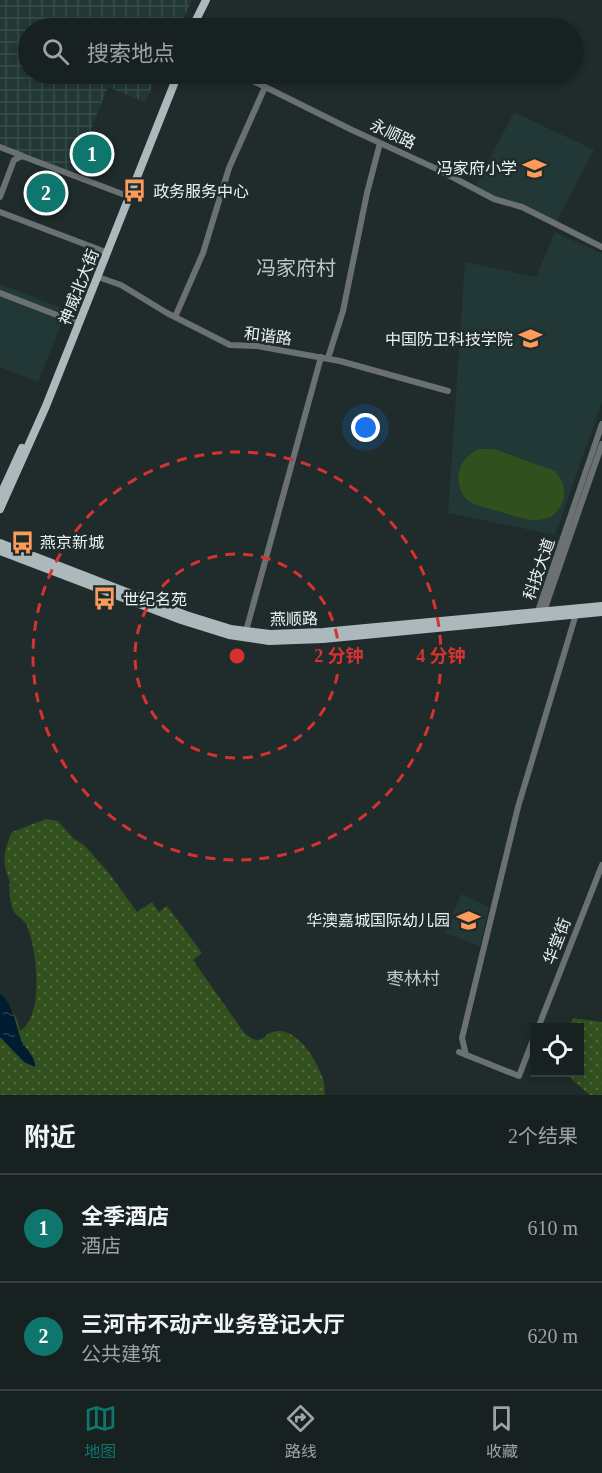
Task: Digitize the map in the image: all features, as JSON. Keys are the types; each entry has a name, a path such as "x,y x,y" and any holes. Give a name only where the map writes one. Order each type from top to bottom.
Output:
{"main road":[{"path":"197,18 206,0"},
{"path":"203,18 211,0"},
{"name":"神威北大街","path":"0,496 75,322 168,84"},
{"name":"神威北大街","path":"0,509 46,406 174,84"},
{"name":"燕顺路","path":"0,543 186,615 231,629 270,634 305,634 542,613 602,612"},
{"name":"燕顺路","path":"0,551 181,620 229,635 269,641 323,639 602,606"}],"street":[{"name":"永顺路","path":"260,84 494,199 522,207 602,247"},
{"path":"175,317 202,253 229,168 266,87"},
{"path":"246,631 324,358 343,310 367,193 380,143"},
{"path":"0,147 125,195"},
{"path":"0,197 15,158 23,156"},
{"path":"0,212 103,251"},
{"name":"和谐路","path":"98,277 121,285 175,317 230,345 257,346 324,358 448,391"},
{"path":"0,293 75,322"},
{"name":"科技大道","path":"542,613 602,424"},
{"name":"科技大道","path":"542,613 602,444"},
{"path":"530,1047 519,1076 462,1053 462,1038 518,807 576,614"},
{"name":"华堂街","path":"540,1023 602,865"}],"shaded area":[{"path":"0,0 192,0 184,18 18,18 18,84 153,84 145,102 108,87 73,174 0,144"},
{"name":"冯家府小学","path":"514,112 594,150 556,222 493,196 476,186"},
{"name":"中国防卫科技学院","path":"555,232 602,254 602,402 555,535 448,513 465,262 536,277"},
{"path":"0,284 67,310 38,382 0,367"},
{"name":"华澳嘉城国际幼儿园","path":"461,894 489,907 480,946 445,933"}],"green space":[{"path":"479,449 494,449 555,471 564,489 563,501 558,510 551,516 535,520 482,507 467,500 459,486 459,472 466,459"},
{"path":"46,819 58,821 73,838 84,845 109,873 137,912 152,902 159,912 167,906 202,953 193,960 245,1034 260,1040 273,1032 286,1032 300,1041 306,1047 323,1078 325,1095 0,1095 0,992 17,1019 20,1031 28,1023 36,996 36,964 33,948 26,924 14,912 11,905 5,850 12,832"},
{"path":"573,1018 602,1022 602,1095 590,1095 570,1078 584,1077 584,1023 571,1023"}],"water":[{"path":"0,993 11,1008 22,1041 34,1059 35,1067 24,1062 0,1037"}],"place":[{"name":"全季酒店","path":"92,154"},
{"name":"冯家府小学","path":"535,168"},
{"name":"政务服务中心","path":"135,191"},
{"name":"三河市不动产业务登记大厅","path":"46,193"},
{"name":"中国防卫科技学院","path":"531,339"},
{"name":"燕京新城","path":"22,542"},
{"name":"世纪名苑","path":"105,599"},
{"name":"华澳嘉城国际幼儿园","path":"468,920"}],"district":[{"name":"冯家府村","path":"296,268"},
{"name":"枣林村","path":"413,979"}]}
